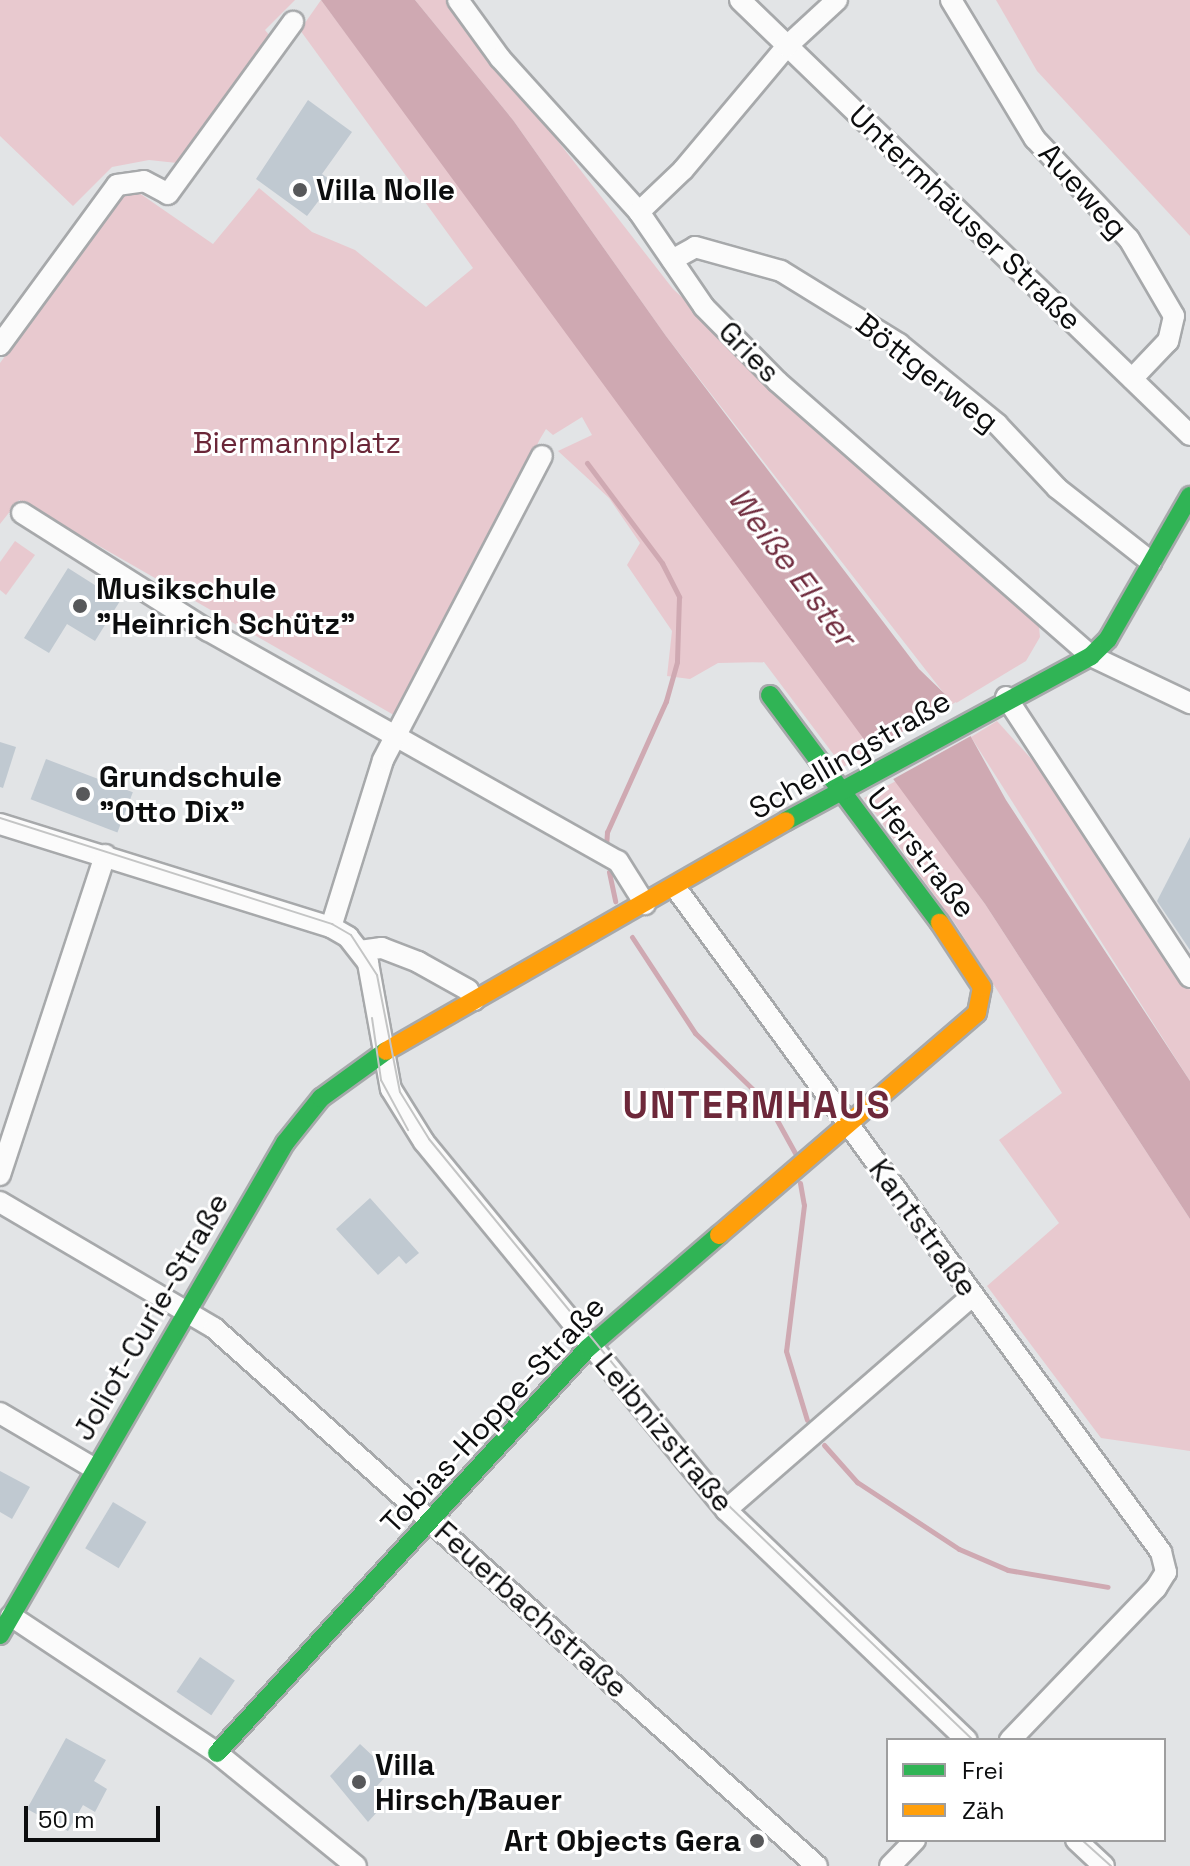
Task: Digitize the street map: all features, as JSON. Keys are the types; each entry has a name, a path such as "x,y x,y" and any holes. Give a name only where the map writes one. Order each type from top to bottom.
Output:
{"main road":[{"path":"1091,656 1190,496"},
{"name":"Schellingstraße","path":"474,1000 998,702 1091,656"},
{"name":"Uferstraße","path":"770,695 847,788 955,943 982,987 977,1013"},
{"name":"Joliot-Curie-Straße","path":"0,1635 184,1311 285,1143 321,1098 380,1051 474,1000"},
{"name":"Tobias-Hoppe-Straße","path":"217,1753 591,1345 977,1013"}],"street":[{"name":"Gries","path":"458,0 500,58 639,212 704,307 778,382 1091,656 1190,703"},
{"name":"Untermhäuser Straße","path":"740,0 1190,435"},
{"path":"639,212 683,170 787,46 837,0"},
{"name":"Aueweg","path":"951,0 1035,139 1129,239 1174,316 1168,341 1132,379"},
{"path":"0,345 117,185 129,178 168,194 293,22"},
{"name":"Böttgerweg","path":"672,260 695,247 781,271 888,336 997,424 1057,488 1151,562"},
{"path":"331,927 395,733 542,456"},
{"path":"22,513 209,631 618,861 645,904"},
{"path":"998,702 1190,977"},
{"path":"0,824 331,927 360,951 382,948 418,962 468,990 474,1000"},
{"path":"0,1175 105,855"},
{"name":"Kantstraße","path":"675,887 1161,1552 1166,1572 1012,1738"},
{"name":"Leibnizstraße","path":"360,951 371,977 380,1051 403,1114 726,1510 965,1738"},
{"name":"Feuerbachstraße","path":"0,1202 214,1328 817,1866"},
{"path":"726,1510 972,1296"},
{"path":"0,1413 95,1469"},
{"path":"11,1616 217,1753 356,1866"},
{"path":"890,1866 913,1842"},
{"path":"1078,1842 1104,1866"}],"green space":[{"path":"0,0 295,0 265,30 270,36 177,163 149,160 112,167 73,206 0,136"},
{"name":"Biermannplatz","path":"321,0 597,368 875,751 843,767 764,662 718,663 690,679 667,676 672,631 627,565 640,543 609,498 558,451 592,435 582,417 553,435 546,429 399,718 19,500 0,524 0,363 129,186 213,244 259,188 312,232 355,250 426,307 473,268 300,30"},
{"path":"415,0 448,0 673,289 1039,627 1040,637 1026,661 953,705 666,336 513,120"},
{"path":"996,0 1190,0 1190,236 1037,71"},
{"path":"15,541 35,555 6,595 0,590 0,562"},
{"path":"997,721 1055,785 1190,990 1190,1081 971,737"},
{"path":"896,781 985,904 1190,1219 1190,1451 1101,1438 987,1286 1059,1223 999,1140 1062,1093 956,925 864,798"}],"water":[{"name":"Weiße Elster","path":"321,0 415,0 513,120 666,336 919,669 950,699 1006,800 1190,1081 1190,1219 985,904"}],"pier":[{"path":"956,702 974,734 887,782 869,750"}],"building":[{"path":"308,100 352,132 322,174 333,182 307,216 256,179"},
{"name":"Musikschule \"Heinrich Schütz\"","path":"68,568 120,601 95,641 67,624 49,653 24,638"},
{"path":"0,742 16,747 3,788 0,787"},
{"name":"Grundschule \"Otto Dix\"","path":"46,759 133,792 117,832 31,799"},
{"path":"1190,837 1190,950 1157,901"},
{"path":"370,1198 419,1253 406,1264 399,1256 378,1275 336,1229"},
{"path":"0,1471 30,1487 12,1519 0,1512"},
{"path":"113,1502 146,1522 119,1568 85,1548"},
{"path":"200,1657 235,1680 211,1715 177,1692"},
{"path":"66,1738 106,1760 94,1781 107,1789 95,1812 83,1805 68,1831 27,1809"},
{"name":"Villa Hirsch/Bauer","path":"360,1744 390,1772 376,1787 389,1799 368,1822 330,1776"}],"waterway":[{"path":"587,463 662,563 679,597 677,662 666,701 607,832 606,847"},
{"path":"609,872 615,901"},
{"path":"632,937 695,1033 768,1104 795,1153"},
{"path":"800,1183 804,1205 786,1351 807,1420"},
{"path":"824,1445 857,1482 959,1549 1008,1570 1108,1587"}],"tram line":[{"path":"0,818 332,924 351,935 377,975 400,1092 429,1139 730,1507 971,1738"},
{"path":"372,1018 381,1080 408,1130"},
{"path":"1084,1842 1111,1866"}],"traffic: fast":[{"path":"786,821 1091,656 1108,639 1190,496"},
{"path":"770,695 940,923"},
{"path":"0,1635 285,1143 321,1098 386,1051"},
{"path":"217,1753 588,1348 719,1235"}],"traffic: slow":[{"path":"386,1051 786,821"},
{"path":"719,1235 977,1013 982,987 940,923"}],"place":[{"name":"Villa Nolle","path":"300,190"},
{"name":"Musikschule \"Heinrich Schütz\"","path":"80,606"},
{"name":"Grundschule \"Otto Dix\"","path":"83,794"},
{"name":"Villa Hirsch/Bauer","path":"359,1782"},
{"name":"Art Objects Gera","path":"757,1841"}],"district":[{"name":"UNTERMHAUS","path":"757,1106"}]}
